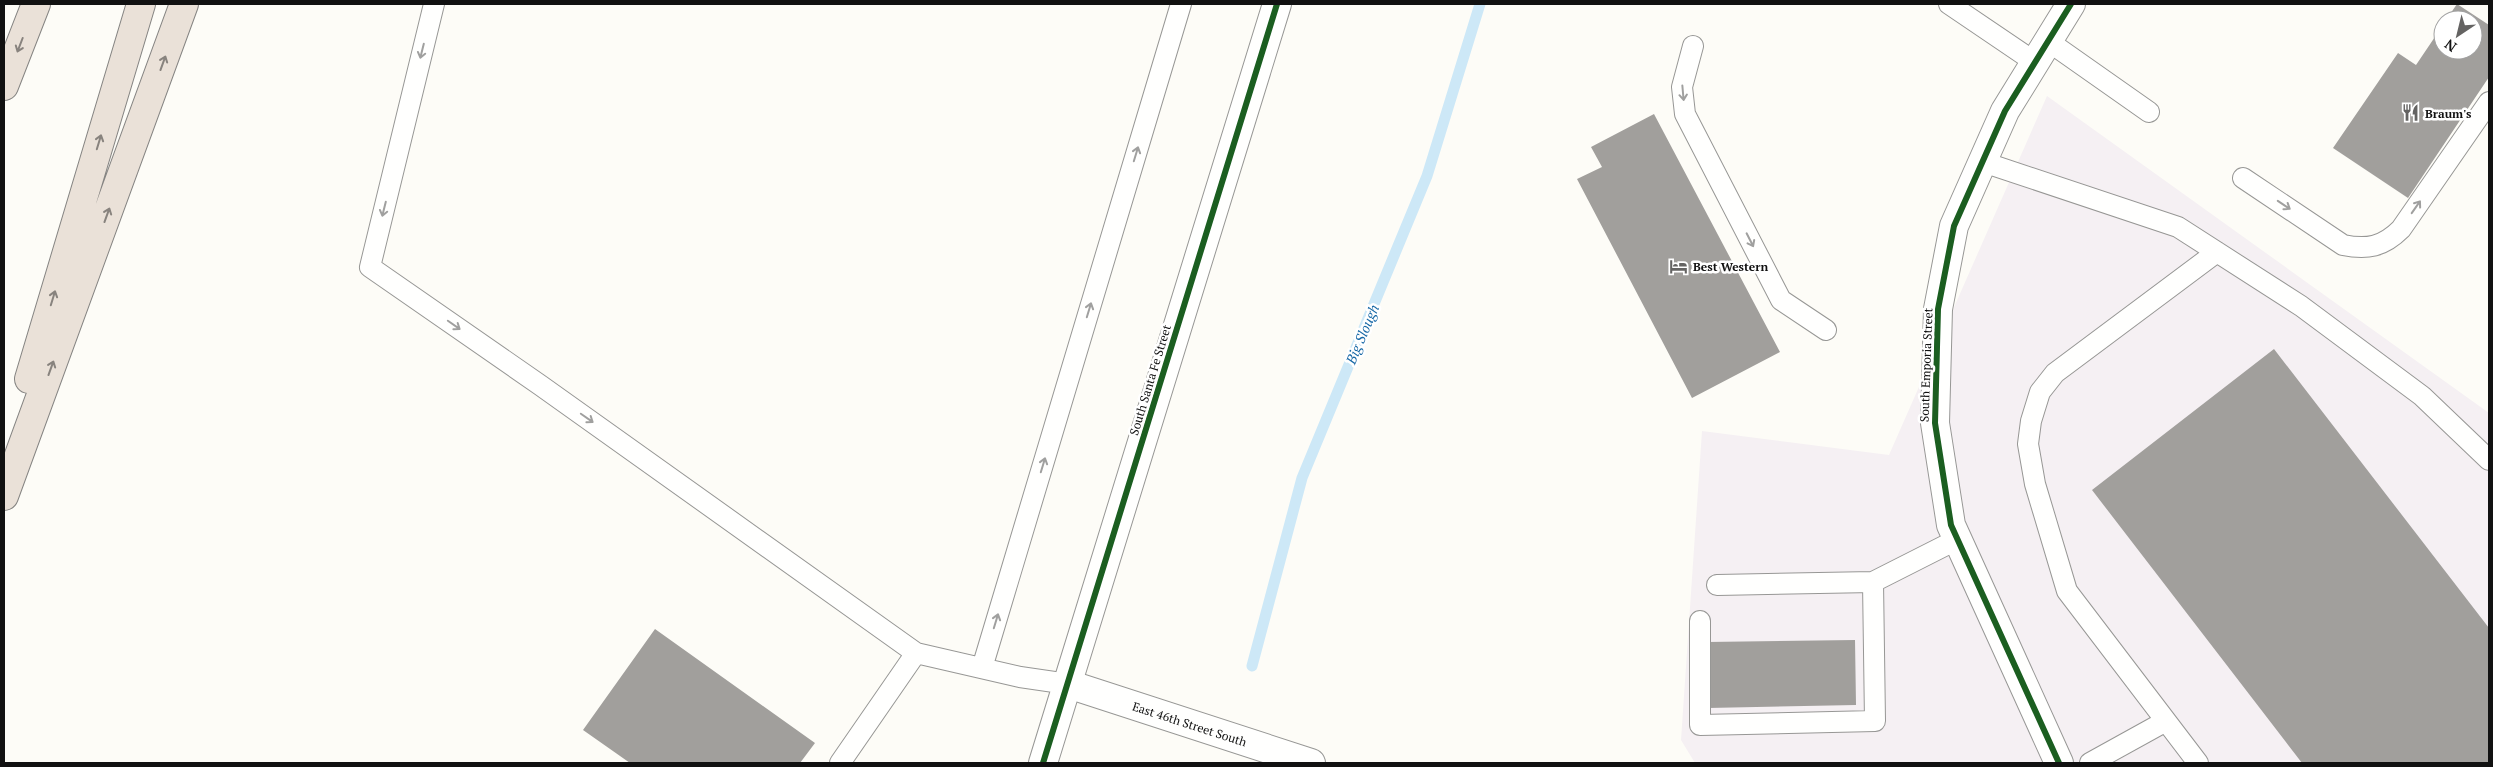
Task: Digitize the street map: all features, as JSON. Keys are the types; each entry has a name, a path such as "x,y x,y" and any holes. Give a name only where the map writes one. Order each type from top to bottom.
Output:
{"highway":[{"path":"4,86 36,4"},
{"path":"4,462 141,4"},
{"path":"4,496 184,4"}],"street":[{"name":"South Santa Fe Street","path":"1043,763 1277,4"},
{"name":"South Emporia Street","path":"2059,763 1951,525 1935,423 1938,309 1954,226 2006,111 2071,4"},
{"name":"East 46th Street South","path":"1068,684 1310,763"}],"lane":[{"path":"434,4 370,267 548,390 916,653 982,668 1068,684"},
{"path":"982,668 1181,4"},
{"path":"1949,4 2042,52 2148,112"},
{"path":"1693,46 1682,87 1686,114 1781,300 1826,330"},
{"path":"2243,178 2343,245 2361,249 2370,248 2392,238 2401,229 2489,102"},
{"path":"1983,162 2178,227 2301,306 2422,396 2489,460"},
{"path":"2198,763 2066,591 2035,484 2028,444 2031,421 2040,392 2055,373 2217,252"},
{"path":"1717,585 1872,582 1958,539"},
{"path":"1700,621 1700,725 1875,721 1872,582"},
{"path":"840,763 916,653"},
{"path":"2090,763 2166,721"}],"shaded area":[{"path":"2047,96 2489,413 2489,763 1695,763 1681,740 1702,431 1889,455"}],"building":[{"name":"Braum's","path":"2457,4 2466,10 2453,10"},
{"name":"Braum's","path":"2483,21 2489,25 2489,77 2408,198 2333,148 2398,53 2416,65 2433,40 2433,60 2483,60"},
{"name":"Best Western","path":"1654,114 1780,352 1692,398 1577,179 1602,167 1591,147"},
{"path":"2274,349 2489,628 2489,763 2302,763 2092,490"},
{"path":"655,629 815,743 800,763 630,763 583,730"},
{"path":"1855,640 1856,705 1708,708 1707,642"}],"waterway":[{"name":"Big Slough","path":"1252,666 1302,478 1427,176 1480,4"}],"cycle path":[{"path":"1043,763 1277,4"},
{"path":"2059,763 1951,525 1935,423 1938,309 1954,226 2005,111 2071,4"}],"place":[{"name":"Braum's","path":"2411,113"},
{"name":"Best Western","path":"1679,266"}]}
